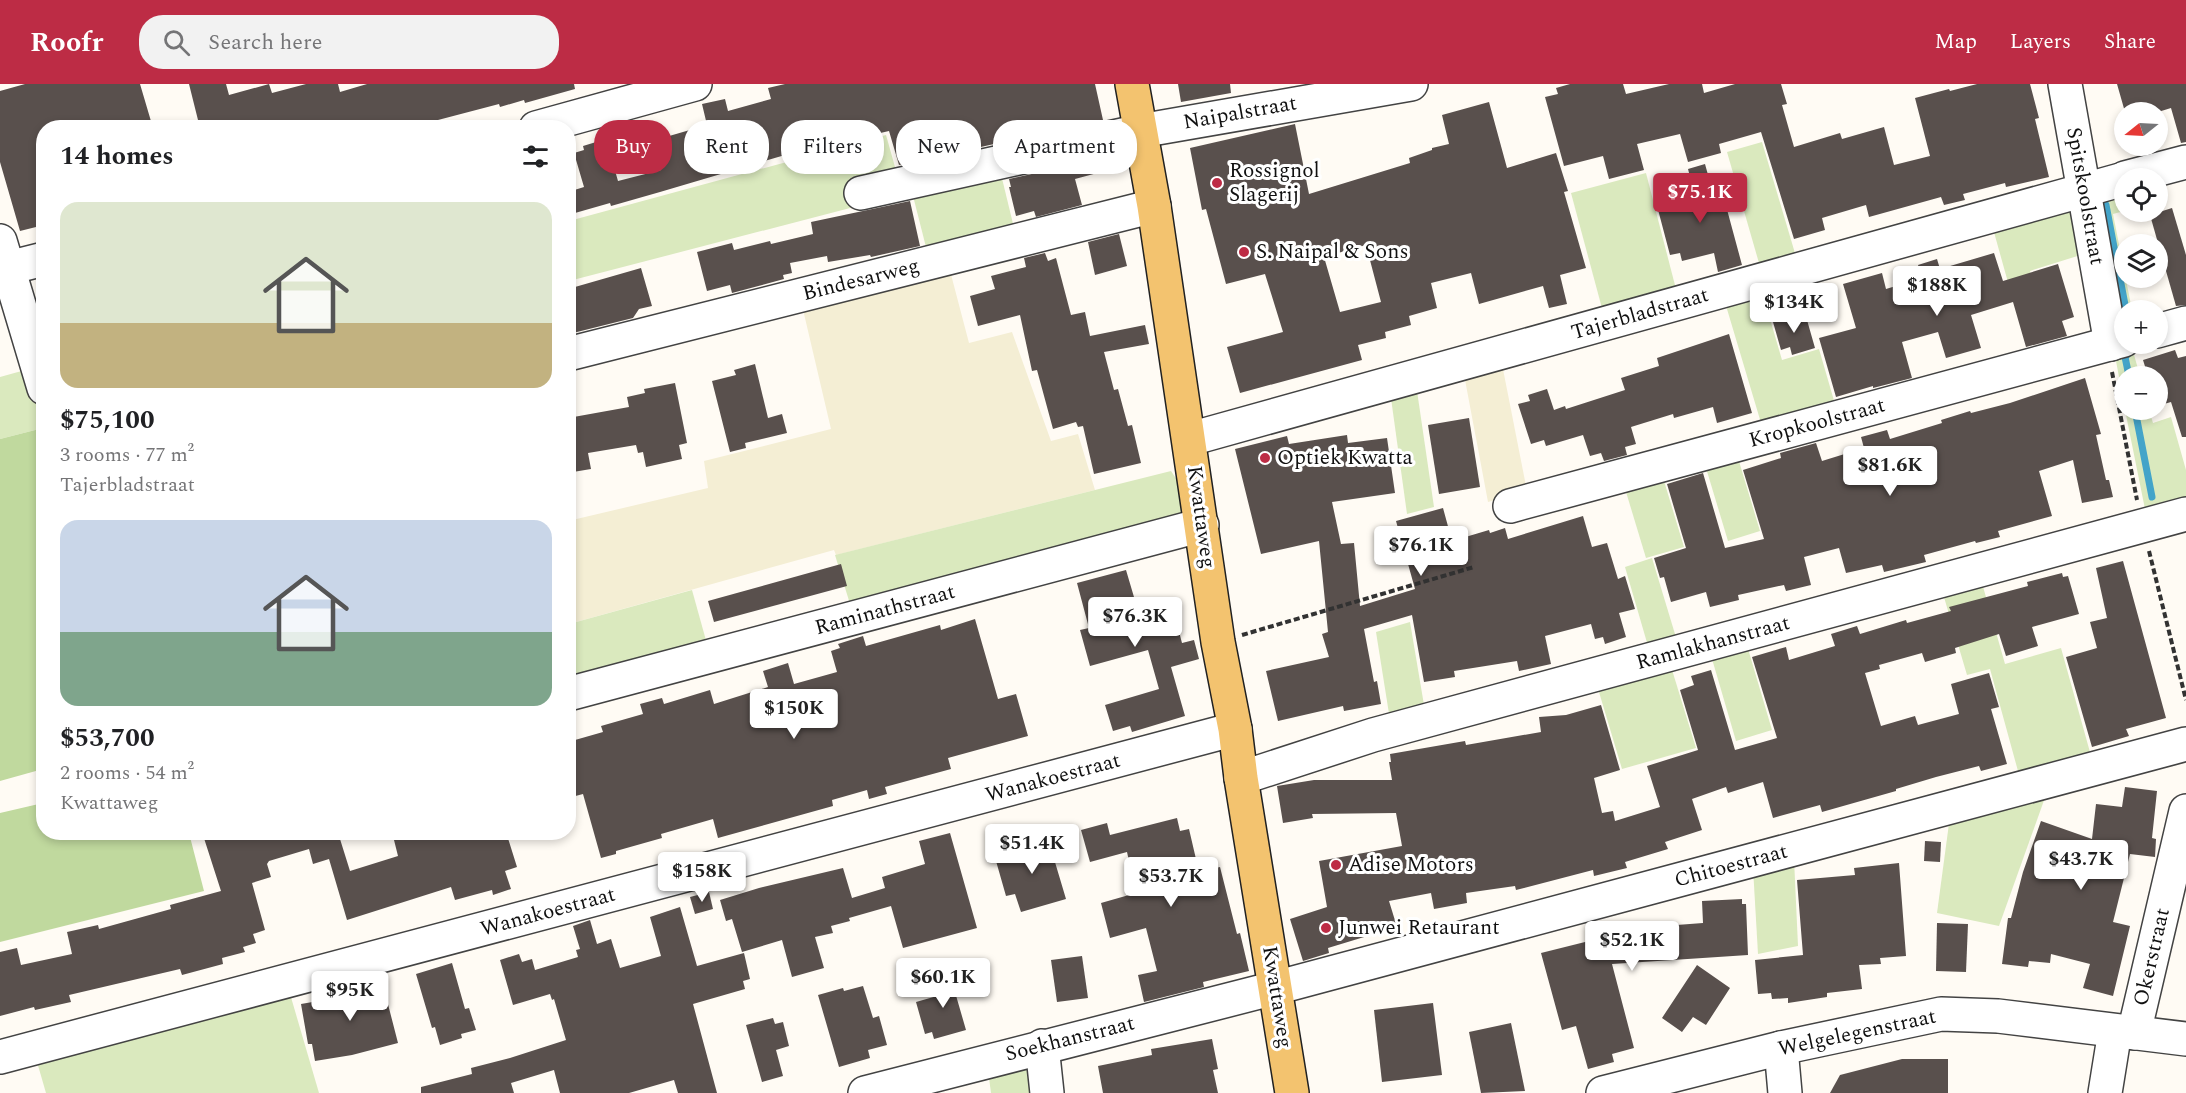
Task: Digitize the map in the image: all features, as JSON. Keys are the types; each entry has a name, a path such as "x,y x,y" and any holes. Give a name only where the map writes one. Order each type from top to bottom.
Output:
{"main road":[{"name":"Kwattaweg","path":"1131,84 1154,206 1218,642 1235,729 1292,1093"}],"street":[{"path":"565,120 695,84"},
{"name":"Naipalstraat","path":"861,193 1140,131 1411,84"},
{"name":"Spitskoolstraat","path":"2065,84 2083,190 2114,343"},
{"name":"Tajerbladstraat","path":"2164,168 2186,162"},
{"name":"Tajerbladstraat","path":"1190,439 2114,182"},
{"name":"Bindesarweg","path":"576,352 1154,206"},
{"path":"36,259 3,260 36,363"},
{"path":"2168,328 2186,323"},
{"name":"Kropkoolstraat","path":"1510,506 2114,343"},
{"name":"Ramlakhanstraat","path":"1241,778 1373,735 2186,514"},
{"name":"Raminathstraat","path":"576,692 1202,525"},
{"name":"Wanakoestraat","path":"0,1057 1235,729"},
{"name":"Chitoestraat","path":"1275,988 2186,744"},
{"name":"Okerstraat","path":"2105,1093 2125,1032 2186,811"},
{"name":"Soekhanstraat","path":"865,1093 1275,988"},
{"name":"Welgelegenstraat","path":"1603,1093 1781,1048 1941,1014 1998,1016 2186,1039"},
{"path":"1042,1046 1047,1093"},
{"path":"1781,1048 1785,1093"}],"path":[{"path":"2116,354 2142,526 2186,700"},
{"path":"1218,642 1474,567"}],"shaded area":[{"path":"948,263 969,343 1012,332 1051,441 1078,434 1095,490 836,555 834,550 576,622 576,519 708,488 704,461 831,429 801,301"},
{"path":"1501,359 1527,491 1488,502 1463,369"}],"green space":[{"path":"886,135 897,174 854,207 576,279 576,219 742,174 769,174 769,167 781,163 781,174 884,174 884,136"},
{"path":"1762,142 1797,260 1761,270 1727,152"},
{"path":"993,168 993,174 1001,174 1015,232 928,255 911,188 967,174 981,174 981,170"},
{"path":"1646,173 1677,293 1603,312 1571,193"},
{"path":"2114,191 2113,214 2117,234 2114,234 2114,281 2096,197"},
{"path":"2069,203 2087,253 2030,271 2032,279 2009,286 1992,225"},
{"path":"1761,288 1782,360 1819,349 1837,411 1764,433 1724,299"},
{"path":"2116,288 2128,288 2130,300 2118,300"},
{"path":"2117,354 2134,354 2137,366 2117,366"},
{"path":"36,367 36,430 0,439 0,377"},
{"path":"1416,384 1434,507 1407,514 1390,391"},
{"path":"2171,417 2186,470 2186,507 2146,514 2127,420 2152,420 2153,423 2168,420"},
{"path":"36,430 36,771 0,781 0,439"},
{"path":"1735,448 1760,531 1728,541 1703,458"},
{"path":"1171,471 1185,492 1185,513 850,604 835,555"},
{"path":"1661,471 1684,547 1646,558 1623,482"},
{"path":"1652,558 1678,644 1650,653 1625,567"},
{"path":"1980,576 2005,664 2061,648 2093,763 2021,782 1990,669 1967,675 1941,587"},
{"path":"692,590 707,644 576,680 576,622"},
{"path":"1410,622 1425,711 1390,720 1376,632"},
{"path":"1746,642 1772,730 1736,741 1710,652"},
{"path":"1669,660 1696,748 1622,769 1596,682"},
{"path":"2047,792 1999,926 1937,913 1950,816"},
{"path":"36,805 36,840 191,840 204,891 0,942 0,813"},
{"path":"1794,859 1798,946 1758,954 1753,868"},
{"path":"288,987 319,1093 46,1093 35,1055"},
{"path":"1026,1060 1040,1093 991,1093 988,1070"}],"building":[{"path":"25,84 140,84 151,120 36,120 36,227 20,231 0,162 0,91"},
{"path":"189,84 226,84 229,95 269,84 272,93 306,84 338,84 340,92 367,84 574,84 575,89 525,103 524,100 500,107 499,104 438,120 198,120"},
{"path":"785,84 1095,84 1103,120 993,120 993,144 981,147 981,120 896,120 896,155 889,131 884,132 884,120 781,120 781,156 769,160 769,120 706,120 702,104 725,99 728,111 771,99 768,88"},
{"path":"1178,84 1230,84 1231,93 1181,102"},
{"path":"1570,84 1623,84 1626,94 1669,84 1702,84 1704,93 1735,84 1781,84 1787,104 1782,105 1794,147 1840,133 1842,139 1884,127 1894,165 1930,156 1915,98 1977,84 2030,84 2039,118 2035,119 2049,177 2006,187 2005,183 1963,194 1965,200 1944,205 1941,197 1869,217 1866,205 1822,218 1825,230 1794,239 1761,132 1719,144 1721,153 1688,162 1680,134 1637,144 1644,170 1609,179 1603,156 1564,166 1545,97 1558,94 1556,88"},
{"path":"2117,84 2186,84 2186,142 2181,143 2171,108 2168,109 2168,102 2122,102"},
{"path":"1489,102 1507,168 1556,153 1568,191 1564,192 1586,268 1560,275 1567,304 1549,308 1543,286 1479,304 1471,273 1431,283 1437,308 1409,316 1411,325 1385,332 1386,338 1358,345 1362,360 1240,393 1227,347 1283,332 1265,274 1226,284 1206,209 1202,210 1190,148 1295,124 1309,194 1410,163 1409,158 1432,150 1432,148 1449,144 1442,115","holes":["1366,245 1381,302 1340,312 1324,257"]},
{"path":"684,132 684,174 720,174 611,206 610,203 576,213 576,190 584,187 576,152 584,150 583,146 594,143 594,174 616,174 618,181 645,174 672,174 672,135"},
{"path":"1705,164 1713,193 1722,191 1742,265 1718,272 1714,253 1682,261 1680,253 1670,255 1656,202 1694,192 1688,169"},
{"path":"1031,174 1094,174 1075,179 1082,205 1036,217 1034,211 1016,216 1009,179"},
{"path":"910,201 920,246 871,257 870,255 828,262 827,256 790,263 792,273 783,275 784,279 732,293 730,285 707,291 697,252 732,243 734,250 813,234 811,222"},
{"path":"2172,208 2186,255 2186,305 2176,306 2168,278 2168,234 2155,234 2152,222 2168,222 2168,209"},
{"path":"1119,234 1127,266 1095,275 1088,242"},
{"path":"1045,253 1048,261 1056,258 1071,315 1085,312 1090,336 1145,325 1149,344 1104,352 1114,390 1118,389 1128,426 1132,425 1141,463 1094,474 1083,426 1078,427 1076,422 1053,429 1037,370 1032,371 1020,315 978,326 970,296 995,289 991,276 1026,267 1024,258"},
{"path":"1994,253 2003,281 2058,264 2074,317 2062,321 2067,336 2026,347 2013,302 1971,315 1981,348 1946,358 1938,332 1902,342 1912,378 1836,397 1819,338 1856,328 1843,284 1882,273 1886,289 1922,278 1918,265 1937,259 1940,269"},
{"path":"641,268 652,306 639,309 633,318 576,332 576,287"},
{"path":"1805,313 1815,348 1792,355 1790,347 1781,350 1773,322"},
{"path":"1729,334 1752,413 1717,423 1713,407 1674,418 1673,414 1631,427 1636,444 1625,447 1627,455 1604,461 1601,453 1590,456 1583,435 1546,446 1544,440 1531,444 1518,404 1530,401 1528,395 1547,389 1554,410 1565,406 1566,409 1625,390 1621,378 1659,366 1657,358"},
{"path":"2175,350 2178,358 2186,356 2186,437 2182,437 2171,402 2168,403 2168,366 2145,366 2143,360"},
{"path":"755,364 768,418 782,414 787,433 745,443 746,448 730,452 712,381 736,375 734,370"},
{"path":"2085,378 2101,434 2096,435 2106,480 2109,480 2113,497 2082,503 2073,460 2039,471 2052,516 1998,531 2000,537 1976,543 1975,541 1924,555 1926,562 1884,572 1882,565 1846,573 1839,548 1804,557 1811,585 1786,591 1784,585 1738,595 1739,600 1710,607 1706,592 1671,602 1664,577 1660,578 1654,558 1686,548 1667,484 1703,473 1725,548 1764,539 1743,470 1781,458 1780,453 1816,443 1822,461 1864,448 1861,437 1887,430 1890,439 1942,423 1941,420 1970,411 1971,413 2010,403"},
{"path":"675,383 687,443 679,445 682,459 646,467 643,452 638,453 636,445 588,453 591,469 576,472 576,417 629,407 627,397 645,393 644,389"},
{"path":"1469,418 1480,487 1439,494 1428,425"},
{"path":"1347,435 1348,443 1387,438 1395,493 1332,502 1341,544 1354,543 1360,606 1415,589 1396,521 1443,508 1452,541 1489,530 1490,533 1505,528 1508,539 1583,516 1592,547 1607,543 1618,579 1625,576 1635,609 1619,613 1626,637 1605,644 1603,637 1595,639 1591,624 1545,636 1551,664 1519,671 1517,661 1454,671 1455,677 1424,682 1412,615 1364,629 1374,682 1377,681 1381,704 1344,711 1343,706 1278,721 1266,671 1329,657 1322,634 1328,632 1319,541 1261,554 1235,449 1287,436 1289,444"},
{"path":"2123,561 2166,718 2126,729 2129,736 2092,747 2066,657 2097,648 2090,622 2107,618 2096,568"},
{"path":"841,564 847,586 714,622 708,601"},
{"path":"1126,570 1139,614 1172,605 1182,643 1194,640 1199,659 1171,667 1185,716 1132,732 1130,726 1113,731 1105,705 1159,689 1148,650 1090,666 1080,630 1089,628 1077,583"},
{"path":"2062,573 2063,577 2068,576 2079,614 2032,627 2038,646 2006,656 1999,634 1955,648 1956,653 1925,662 1922,653 1879,665 1880,669 1865,673 1881,726 1915,716 1918,725 1959,714 1951,684 1989,673 1999,707 1991,709 2007,764 1981,771 1979,766 1936,777 1822,812 1820,805 1773,818 1763,782 1728,793 1726,787 1692,799 1702,830 1665,842 1668,849 1625,862 1627,868 1594,876 1593,870 1516,890 1515,886 1466,893 1467,903 1434,909 1431,893 1389,901 1397,927 1328,948 1329,953 1303,961 1290,919 1327,907 1319,861 1402,846 1396,813 1312,814 1313,818 1283,823 1277,786 1314,780 1392,780 1390,754 1465,741 1466,745 1541,732 1539,717 1566,715 1601,705 1620,770 1594,778 1602,813 1613,811 1615,821 1660,807 1647,766 1698,750 1680,690 1694,685 1691,676 1711,670 1735,750 1777,738 1752,657 1786,647 1789,660 1835,646 1831,634 1857,626 1860,634 1906,620 1907,623 1951,611 1949,607 2028,586 2027,582"},
{"path":"975,619 998,699 1016,694 1028,736 948,758 951,769 885,787 887,794 869,799 867,790 832,800 833,806 718,838 713,819 661,834 662,838 616,851 616,854 601,858 583,794 576,796 576,740 603,732 601,726 643,714 640,704 662,698 664,704 710,690 714,704 768,687 763,671 788,663 794,684 837,672 831,651 840,648 838,644 863,636 866,646 940,625 941,630"},
{"path":"2125,787 2157,791 2152,838 2156,839 2155,857 2130,854 2113,922 2130,926 2113,996 2083,988 2090,964 2051,954 2050,963 2029,961 2028,967 2002,964 2008,918 2011,918 2023,872 2041,821 2092,839 2096,804 2122,807"},
{"path":"1177,818 1180,831 1189,829 1199,872 1220,867 1249,971 1203,982 1204,987 1144,1002 1138,975 1157,971 1146,928 1110,938 1101,903 1136,893 1127,852 1090,862 1081,830 1107,823 1110,835"},
{"path":"1046,832 1066,899 1021,912 1015,894 1006,896 996,861 1029,851 1025,838"},
{"path":"950,833 977,928 903,948 891,906 849,918 850,921 831,926 833,933 815,937 824,968 792,977 782,940 742,952 732,919 726,921 720,900 843,868 852,898 885,888 882,877 925,864 919,841"},
{"path":"205,840 340,840 350,871 398,856 394,840 509,840 517,867 505,871 511,889 493,895 492,890 455,900 451,887 347,920 329,859 313,864 309,849 269,861 267,864 271,877 252,883 265,930 253,934 256,943 243,947 245,952 222,958 223,964 182,975 180,969 69,995 71,1002 35,1010 34,1007 0,1016 0,952 17,948 21,965 72,954 67,932 98,925 99,929 171,909 170,905 221,891"},
{"path":"1925,841 1941,842 1940,862 1924,861"},
{"path":"1899,863 1906,956 1880,958 1881,964 1859,965 1862,989 1827,993 1827,997 1788,1003 1788,998 1772,999 1771,993 1758,994 1755,960 1803,955 1797,880 1855,875 1854,868"},
{"path":"709,892 713,909 695,914 690,897"},
{"path":"1742,899 1742,904 1746,904 1748,955 1612,964 1634,1048 1612,1054 1614,1062 1588,1069 1576,1026 1562,1030 1541,953 1637,928 1703,923 1702,901"},
{"path":"680,907 697,966 744,953 750,979 743,981 745,989 693,1004 717,1093 678,1093 674,1080 629,1093 560,1093 554,1070 511,1083 514,1093 421,1093 421,1087 472,1074 471,1068 566,1040 554,999 552,1000 550,994 513,1005 500,960 519,954 522,962 532,959 535,970 578,957 576,950 580,949 573,926 590,920 597,944 611,939 620,968 661,956 650,917"},
{"path":"1937,923 1968,924 1966,972 1936,971"},
{"path":"1082,956 1088,998 1057,1002 1051,960"},
{"path":"452,963 465,1009 469,1008 476,1030 461,1034 462,1038 440,1045 435,1027 432,1028 416,974"},
{"path":"1697,965 1730,988 1706,1025 1693,1017 1682,1032 1662,1018"},
{"path":"955,968 961,990 955,992 966,1030 934,1039 932,1032 925,1034 916,1002 944,994 938,973"},
{"path":"381,977 398,1043 352,1055 315,1061 312,1044 308,1044 301,1004 353,995 351,985"},
{"path":"863,986 873,1018 879,1016 887,1045 868,1050 870,1058 839,1067 818,995 843,988 844,991"},
{"path":"1433,1003 1442,1075 1382,1082 1374,1010"},
{"path":"773,1018 775,1024 783,1022 789,1046 776,1050 783,1076 762,1082 746,1025"},
{"path":"1511,1023 1525,1091 1481,1093 1469,1032"},
{"path":"1212,1039 1218,1069 1213,1070 1218,1093 1103,1093 1098,1066 1152,1055 1151,1049"},
{"path":"1902,1059 1948,1059 1948,1093 1830,1093 1840,1075"}],"waterway":[{"path":"2106,205 2124,300"},
{"path":"2127,366 2125,357 2128,354"},
{"path":"2137,420 2152,497"}],"place":[{"name":"Rossignol Slagerij","path":"1217,183"},
{"name":"S. Naipal & Sons","path":"1244,252"},
{"name":"Optiek Kwatta","path":"1265,458"},
{"name":"Adise Motors","path":"1336,865"},
{"name":"Junwei Retaurant","path":"1326,928"}]}
